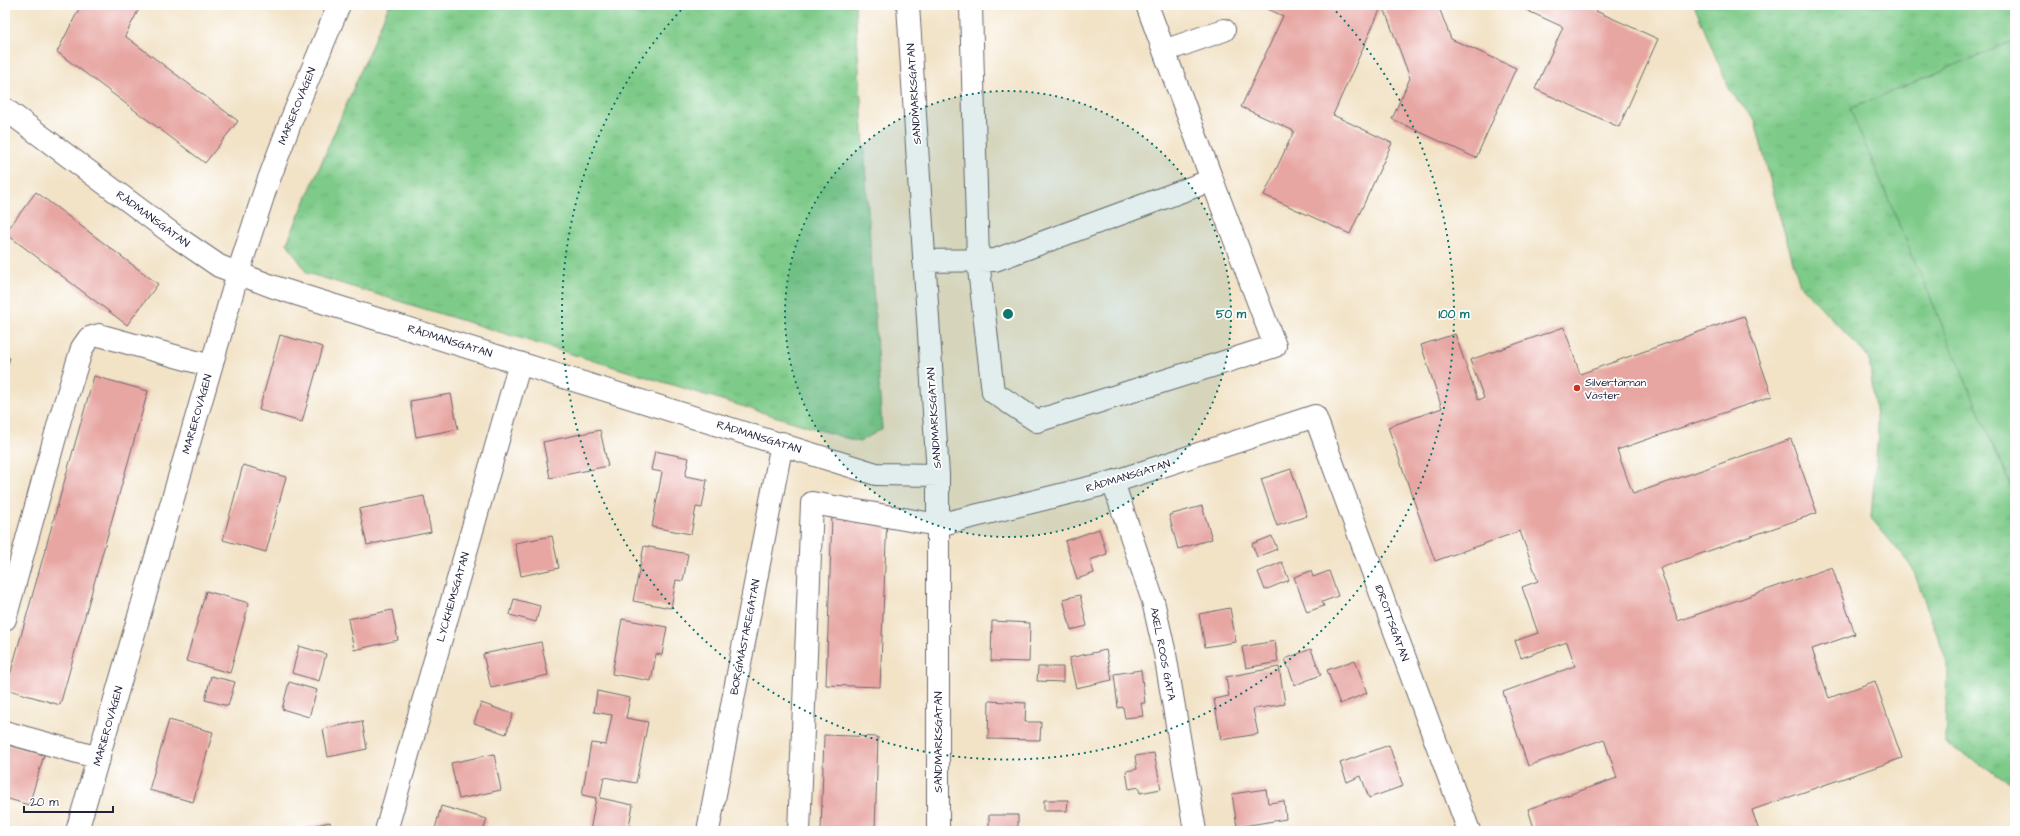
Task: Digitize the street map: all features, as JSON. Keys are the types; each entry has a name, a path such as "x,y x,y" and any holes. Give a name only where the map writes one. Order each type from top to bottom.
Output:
{"street":[{"name":"MARIEROVÄGEN","path":"78,831 238,273 287,132 339,5"},
{"name":"SANDMARKSGATAN","path":"908,5 938,475 938,831"},
{"path":"973,5 971,6 978,260 993,392 1037,421 1275,346 1147,5"},
{"path":"1164,51 1224,30"},
{"name":"RÅDMANSGATAN","path":"5,109 178,238 219,266 282,289 876,474 938,475"},
{"path":"924,261 995,260 1212,180"},
{"path":"5,619 60,419 82,348 89,338 99,336 211,366"},
{"name":"LYCKHEMSGATAN","path":"386,831 520,363"},
{"name":"RÅDMANSGATAN","path":"938,525 1113,482 1315,416"},
{"name":"IDROTTSGATAN","path":"1315,416 1469,831"},
{"name":"BORGMÄSTAREGATAN","path":"708,831 782,444"},
{"name":"AXEL ROOS GATA","path":"1113,482 1153,601 1165,654 1195,831"},
{"path":"799,831 812,503 938,525"},
{"path":"5,732 99,758"}],"green space":[{"path":"389,5 855,5 882,429 859,442 307,273 287,243"},
{"path":"1694,5 2015,5 2015,785 1945,743 1947,662 1912,567 1871,518 1878,434 1869,358 1800,285 1779,214 1755,121 1730,91"},
{"path":"2015,40 2015,496 1850,109"}],"building":[{"path":"81,5 141,5 125,36 238,121 205,163 57,52"},
{"path":"1259,5 1438,5 1451,39 1516,68 1476,158 1392,119 1410,78 1384,8 1380,10 1333,115 1392,143 1350,234 1264,195 1294,131 1241,107 1283,16"},
{"path":"1515,5 1599,5 1596,11 1658,39 1619,127 1535,89 1563,27"},
{"path":"36,192 158,284 127,325 5,233"},
{"path":"1744,316 1772,396 1617,450 1633,494 1791,439 1817,513 1660,568 1678,621 1832,567 1855,634 1812,649 1829,698 1875,681 1902,758 1752,810 1759,831 1535,831 1528,809 1617,778 1604,739 1528,766 1503,692 1575,666 1567,642 1521,658 1515,641 1538,633 1522,587 1538,581 1520,531 1435,561 1388,427 1442,408 1421,345 1455,334 1478,400 1484,398 1470,360 1564,327 1580,374"},
{"path":"280,335 323,347 302,422 259,410"},
{"path":"5,357 10,358 5,373"},
{"path":"94,376 148,391 60,705 6,689"},
{"path":"451,394 458,429 416,437 410,401"},
{"path":"600,430 608,466 550,478 543,442"},
{"path":"655,451 689,458 685,476 707,480 702,508 696,507 691,534 652,527 662,472 651,470"},
{"path":"243,465 286,477 266,552 223,540"},
{"path":"1291,469 1307,516 1277,526 1261,479"},
{"path":"424,496 431,532 367,545 359,509"},
{"path":"1202,506 1212,539 1178,549 1169,515"},
{"path":"832,516 887,518 880,687 826,685"},
{"path":"1099,529 1107,554 1090,560 1094,573 1077,579 1065,541"},
{"path":"552,536 559,568 521,576 515,543"},
{"path":"1272,536 1277,549 1257,557 1252,544"},
{"path":"644,546 688,554 683,581 676,580 671,608 633,601"},
{"path":"1282,562 1289,580 1265,590 1258,572"},
{"path":"1311,571 1313,577 1329,571 1338,596 1322,602 1324,606 1307,612 1294,577"},
{"path":"206,591 249,603 230,673 186,661"},
{"path":"1080,595 1087,626 1071,630 1063,599"},
{"path":"514,599 540,606 536,622 510,615"},
{"path":"1230,608 1236,642 1205,647 1199,614"},
{"path":"392,610 398,640 354,650 348,619"},
{"path":"622,619 667,627 662,655 656,654 651,681 612,674"},
{"path":"992,621 1030,623 1029,662 991,661"},
{"path":"1275,641 1278,662 1246,668 1242,647"},
{"path":"541,642 548,675 491,688 483,654"},
{"path":"299,646 326,654 319,681 292,673"},
{"path":"1311,649 1321,675 1295,685 1285,659"},
{"path":"1106,650 1112,680 1076,688 1069,658"},
{"path":"1355,660 1367,693 1340,704 1327,670"},
{"path":"1038,667 1063,667 1063,682 1037,681"},
{"path":"1279,667 1285,704 1253,709 1258,734 1221,740 1214,699 1229,696 1226,677"},
{"path":"1141,670 1145,703 1141,703 1143,716 1125,718 1123,707 1118,708 1114,674"},
{"path":"211,676 235,682 228,706 205,700"},
{"path":"289,682 317,690 309,717 282,709"},
{"path":"597,691 630,698 626,718 648,722 636,783 604,777 600,798 633,805 628,831 590,831 596,798 582,795 591,743 606,745 612,715 594,712"},
{"path":"989,701 1026,703 1025,722 1041,722 1040,740 988,739"},
{"path":"481,703 513,714 506,734 474,723"},
{"path":"169,720 213,732 193,802 149,790"},
{"path":"362,721 367,749 328,757 323,729"},
{"path":"824,735 878,737 875,831 821,831"},
{"path":"5,744 44,755 29,805 5,798"},
{"path":"1389,745 1403,786 1369,798 1361,776 1347,782 1340,763"},
{"path":"1154,753 1161,789 1140,793 1139,787 1129,789 1126,771 1137,769 1135,756"},
{"path":"494,754 501,790 459,799 451,763"},
{"path":"1266,789 1268,803 1284,801 1286,819 1237,827 1232,794"},
{"path":"1044,800 1068,800 1067,811 1044,811"},
{"path":"441,806 487,819 483,831 443,831 435,829"},
{"path":"989,815 1018,815 1018,831 989,831"},
{"path":"330,822 332,831 294,831 294,830"}],"place":[{"name":"Silvertärnan Väster","path":"1577,388"}]}
